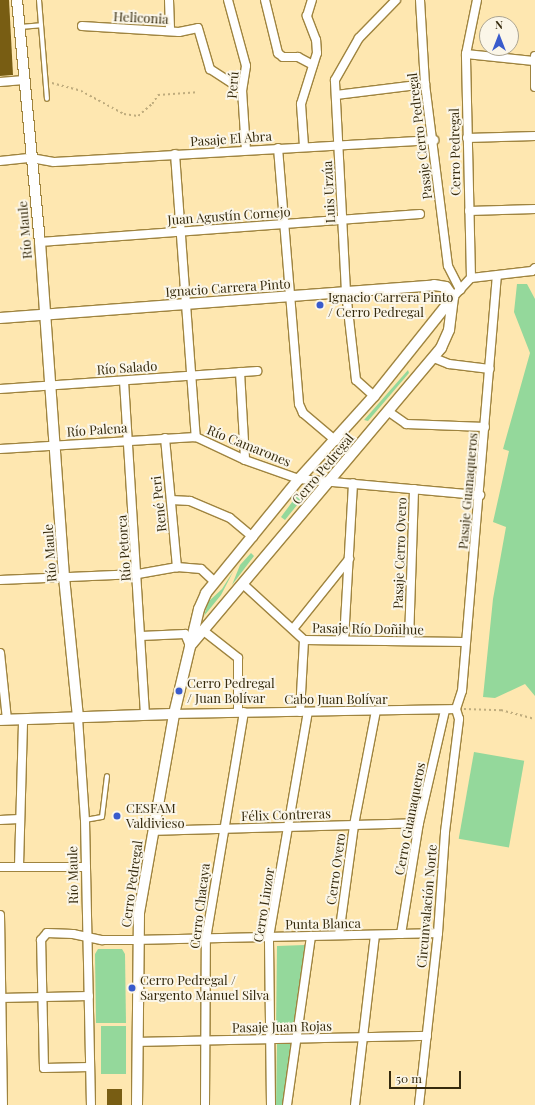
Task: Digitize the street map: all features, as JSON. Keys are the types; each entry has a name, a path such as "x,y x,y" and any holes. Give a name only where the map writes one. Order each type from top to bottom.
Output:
{"street":[{"name":"Río Maule","path":"17,0 40,242 56,445 64,577 78,718 85,820 91,1105"},
{"path":"169,0 170,31"},
{"name":"Perú","path":"228,0 246,66 242,90 246,150"},
{"path":"265,0 278,53 283,56 298,57 313,65"},
{"path":"304,146 301,104 317,53 316,40 307,16 312,0"},
{"name":"Luis Urzúa","path":"374,396 356,380 346,292 335,80 337,73 359,38 396,0"},
{"name":"Pasaje Cerro Pedregal","path":"420,0 425,84 434,140 448,266 457,294"},
{"name":"Cerro Pedregal","path":"138,1105 139,913 174,714 199,609 206,593 299,479 336,441 471,278 466,54 477,0"},
{"name":"Heliconia","path":"82,26 170,31 198,28 210,69 242,90"},
{"path":"466,54 534,58 535,87"},
{"path":"0,82 24,80"},
{"path":"336,95 425,84"},
{"path":"467,138 535,136"},
{"name":"Pasaje El Abra","path":"0,161 31,158 54,162 338,144 434,140"},
{"path":"278,148 300,410 336,441"},
{"name":"Río Camarones","path":"175,154 196,438 245,460 299,479 480,495"},
{"path":"469,211 535,209"},
{"name":"Juan Agustín Cornejo","path":"40,242 420,214"},
{"path":"471,278 532,271 535,268"},
{"name":"Pasaje Guanaqueros","path":"456,709 462,691 465,642 480,495 497,275"},
{"name":"Ignacio Carrera Pinto","path":"0,318 434,285 446,287 457,294"},
{"name":"Cerro Pedregal","path":"190,646 205,632 434,358 441,348 449,330 457,294"},
{"path":"434,358 449,364 490,369"},
{"name":"Río Salado","path":"0,390 257,371"},
{"path":"240,372 245,460"},
{"name":"Río Petorca","path":"124,380 138,574 145,714"},
{"path":"389,412 406,424 485,427"},
{"name":"René Peri","path":"165,438 177,567"},
{"name":"Río Palena","path":"0,449 128,440 196,438"},
{"path":"344,640 353,483"},
{"name":"Pasaje Cerro Overo","path":"409,641 414,489"},
{"path":"171,500 190,501 230,518 253,537"},
{"path":"293,629 349,559"},
{"path":"0,580 138,574 177,567 201,569 215,582"},
{"name":"Pasaje Río Doñihue","path":"244,585 304,640 465,642"},
{"name":"Cerro Chacaya","path":"205,632 238,658 241,712 206,939 205,1105"},
{"path":"141,636 185,634 190,646"},
{"name":"Cerro Linzor","path":"271,1105 269,937 289,827 304,712 304,640"},
{"path":"0,653 3,720"},
{"name":"Cabo Juan Bolívar","path":"3,720 145,714 376,712 456,709"},
{"name":"Circunvalación Norte","path":"419,1105 438,933 445,832 459,719 456,709"},
{"name":"Cerro Guanaqueros","path":"401,934 419,824 445,710"},
{"name":"Cerro Overo","path":"339,936 354,825 376,712"},
{"path":"18,866 23,719"},
{"path":"0,820 19,819"},
{"name":"Félix Contreras","path":"153,831 419,824"},
{"path":"0,867 86,867"},
{"path":"0,915 3,1105"},
{"name":"Punta Blanca","path":"42,997 41,940 47,933 73,934 87,938 138,940 438,933"},
{"path":"355,1105 375,935"},
{"path":"287,1105 298,1039 311,936"},
{"path":"1,998 89,996"},
{"path":"42,997 44,1068 90,1067"},
{"name":"Pasaje Juan Rojas","path":"138,1042 427,1036"}],"lane":[{"path":"38,0 47,99"},
{"path":"20,27 41,26"},
{"path":"85,820 102,817 107,776"}],"path":[{"path":"46,82 81,91 109,109 124,114 138,116 152,104 158,95 197,92"},
{"path":"456,709 501,710 535,719"}],"green space":[{"path":"517,284 527,284 535,299 535,696 525,684 495,698 483,697 493,599 506,527 493,522 509,451 503,449 530,353 514,312"},
{"path":"408,370 409,373 368,421 364,420"},
{"path":"339,448 342,451 330,465 325,470 320,470"},
{"path":"304,486 310,489 285,520 281,517"},
{"path":"251,553 254,556 232,585 240,565"},
{"path":"234,570 221,595 204,616 208,602 222,589"},
{"path":"474,752 524,761 509,848 459,839"},
{"path":"305,945 293,1031 276,1032 277,946"},
{"path":"98,949 122,949 125,954 126,1023 96,1023 95,954"},
{"path":"101,1026 126,1026 126,1074 101,1074"},
{"path":"293,1042 283,1105 276,1105 277,1043"}],"building":[{"path":"0,0 9,0 13,75 0,76"},
{"path":"107,1089 122,1089 122,1105 107,1105"}],"place":[{"name":"Ignacio Carrera Pinto / Cerro Pedregal","path":"320,305"},
{"name":"Cerro Pedregal / Juan Bolívar","path":"179,691"},
{"name":"CESFAM Valdivieso","path":"117,816"},
{"name":"Cerro Pedregal / Sargento Manuel Silva","path":"132,988"}]}
